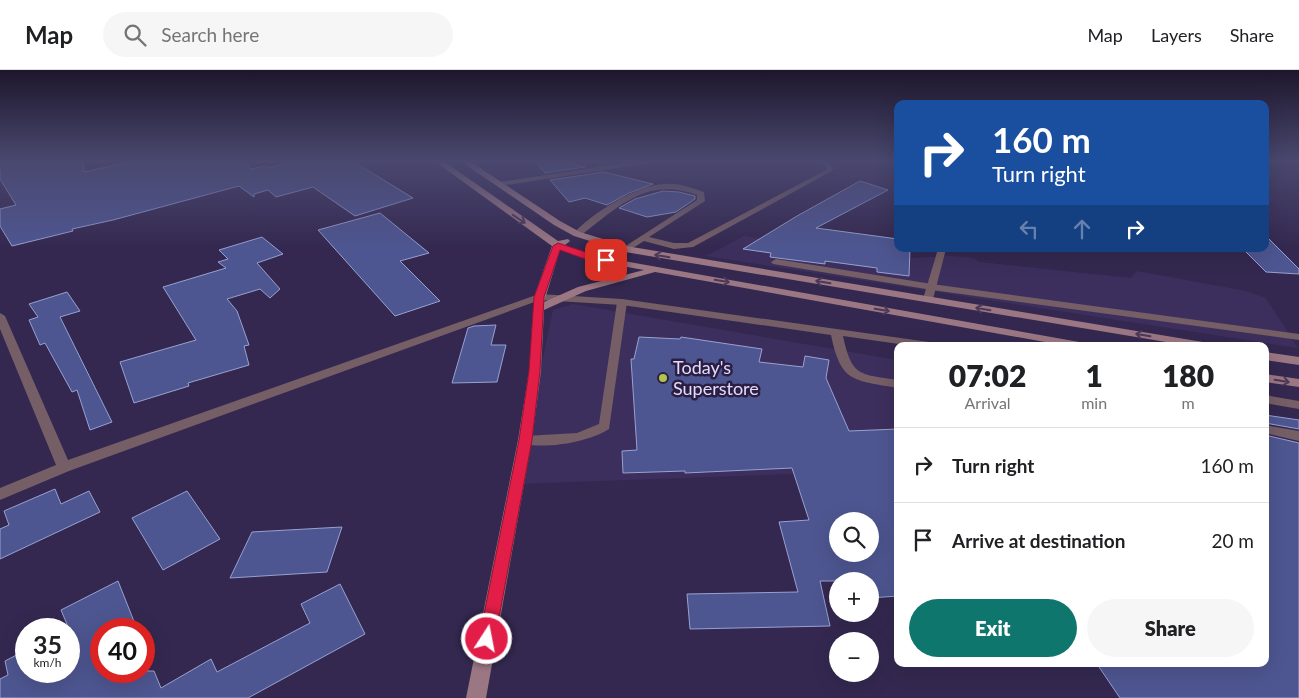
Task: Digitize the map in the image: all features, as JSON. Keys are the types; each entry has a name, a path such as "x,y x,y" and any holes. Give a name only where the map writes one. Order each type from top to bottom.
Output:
{"main road":[{"path":"478,189 558,246 588,257 1063,342"},
{"path":"507,189 556,223 578,234 625,249 1185,342"},
{"path":"476,698 525,440 534,371 538,303 558,246 578,234"},
{"path":"560,298 606,281 658,270"},
{"path":"1269,357 1299,361"},
{"path":"1269,379 1299,384"}],"street":[{"path":"776,262 932,286 1299,337"},
{"path":"0,494 64,467 538,303 560,298 622,302 909,342"},
{"path":"0,316 64,467"},
{"path":"836,331 846,366 853,373 864,378 894,383"},
{"path":"1269,400 1299,404"},
{"path":"1269,430 1299,436"}],"lane":[{"path":"578,234 630,196 643,189"},
{"path":"625,249 701,201 701,194 692,189"},
{"path":"642,238 674,246 690,245 795,189"},
{"path":"928,300 941,252"},
{"path":"525,440 579,438 596,433 605,426 622,302"}],"shaded area":[{"path":"744,236 911,258 950,256 974,258 979,262 1131,278 1137,271 1246,291 1266,298 1298,348 1269,342 706,256"},
{"path":"573,304 894,359 894,470 517,484 553,310"}],"building":[{"path":"6,189 227,189 12,246 0,226 0,209 16,205"},
{"path":"244,189 304,189 276,197 268,190 254,194 254,197"},
{"path":"316,189 399,189 413,198 355,216"},
{"path":"558,189 639,189 607,205 585,198 569,202"},
{"path":"845,189 888,190 816,228 894,238 894,252 910,252 909,276 877,272 877,268 825,261 825,264 770,257 771,253 743,249"},
{"path":"663,191 695,196 695,199 676,212 647,217 619,208 635,199"},
{"path":"380,213 429,253 400,261 440,301 395,316 318,230"},
{"path":"262,237 283,254 257,263 280,289 270,298 260,289 227,299 237,311 249,345 244,346 249,365 188,383 189,386 134,403 120,362 196,340 163,287 226,268 218,262 228,259 219,250"},
{"path":"1269,239 1299,269 1299,274 1266,272 1246,252 1269,252"},
{"path":"67,292 80,311 60,317 112,422 90,430 77,390 72,392 45,343 40,345 29,320 38,317 29,304"},
{"path":"496,325 491,345 506,345 497,382 452,383 468,328"},
{"path":"639,337 680,339 681,337 762,349 759,362 803,367 805,356 829,360 826,378 849,431 894,429 894,596 879,597 879,572 829,572 829,581 820,581 830,626 690,629 687,594 798,592 779,522 809,520 792,468 685,473 685,471 623,473 622,451 637,450 631,359 634,359"},
{"path":"1269,416 1299,420 1299,429 1269,424"},
{"path":"1269,436 1299,443 1299,698 1120,698 1099,667 1269,667"},
{"path":"55,489 61,504 89,491 100,512 0,559 0,529 9,525 4,511"},
{"path":"187,491 220,539 163,570 132,518"},
{"path":"342,527 327,572 230,578 252,532"},
{"path":"118,581 133,618 90,618 90,683 155,683 155,673 161,688 211,659 217,672 310,623 301,604 340,584 365,634 248,698 0,698 0,679 8,675 5,661 15,656 15,683 80,683 80,618 64,618 61,610"}],"place":[{"name":"Today's Superstore","path":"663,378"}],"route":[{"path":"487,639 525,440 534,371 539,297 558,246 588,257 606,260"}]}
